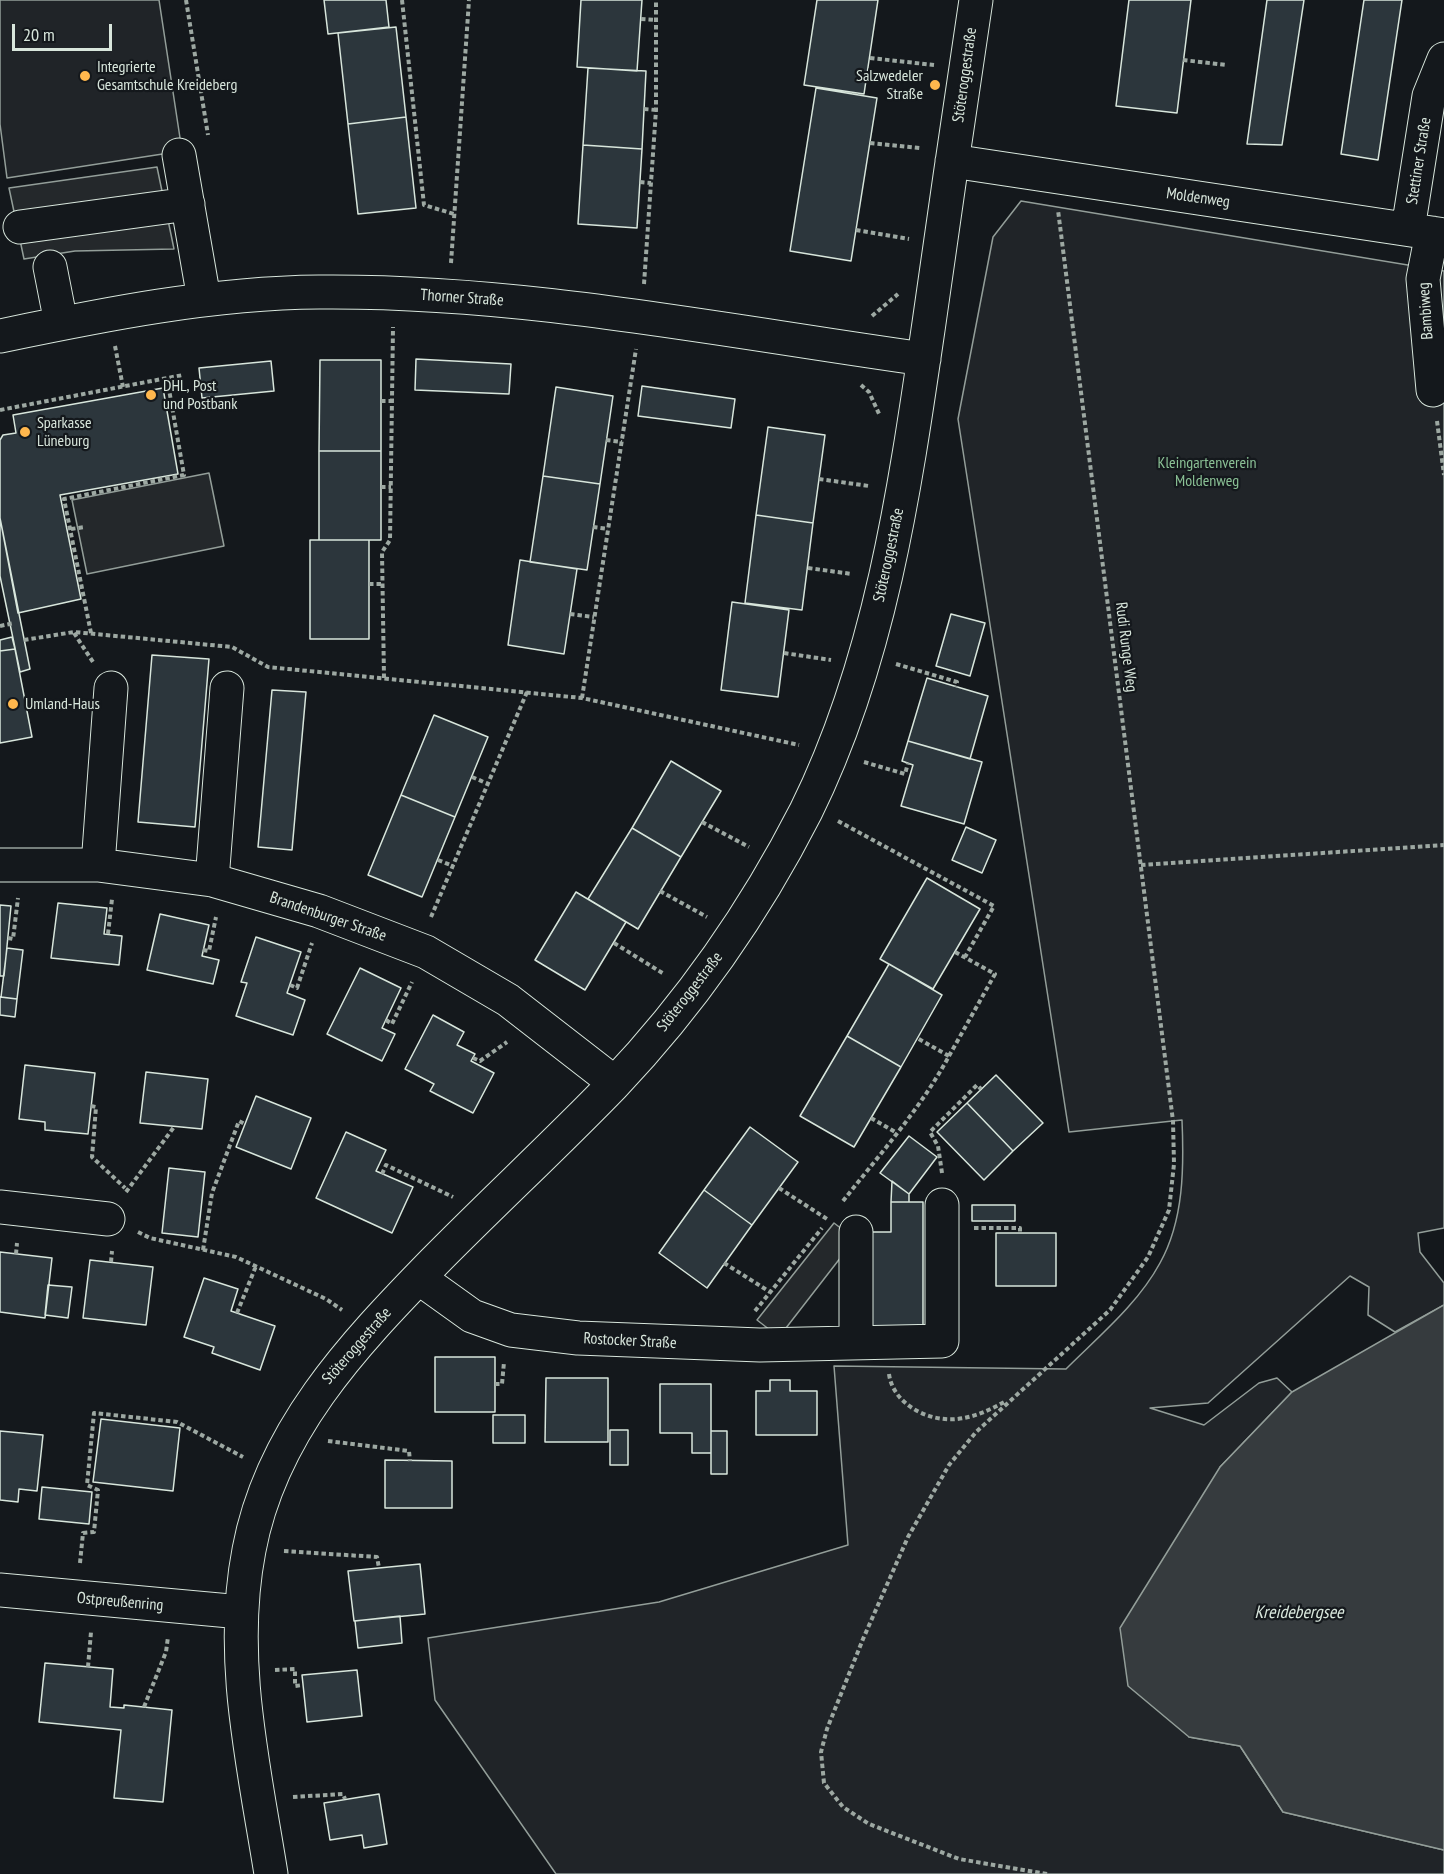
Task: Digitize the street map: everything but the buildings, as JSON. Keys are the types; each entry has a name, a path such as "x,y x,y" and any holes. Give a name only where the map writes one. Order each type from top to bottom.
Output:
{"street":[{"name":"Stöteroggestraße","path":"271,1874 241,1670 241,1612 249,1548 267,1485 295,1428 323,1383 419,1278 615,1083 692,992 735,933 778,863 809,805 831,752 879,665 885,579 924,359 941,155 966,69 975,0"},
{"name":"Stettiner Straße","path":"1428,233 1429,96 1444,59"},
{"path":"180,155 204,299"},
{"name":"Moldenweg","path":"941,155 1053,176 1428,233"},
{"path":"20,227 188,204"},
{"name":"Bambiweg","path":"1428,233 1423,279 1433,390"},
{"path":"50,267 61,323"},
{"name":"Thorner Straße","path":"0,336 61,323 204,299 319,292 465,298 542,304 924,359"},
{"path":"98,865 111,688"},
{"path":"218,882 227,688"},
{"name":"Brandenburger Straße","path":"10,865 98,865 218,882 323,912 422,950 508,1000 615,1083"},
{"path":"0,1208 108,1219"},
{"name":"Rostocker Straße","path":"419,1278 471,1316 511,1330 578,1338 712,1344 942,1341 942,1217"},
{"path":"839,1218 871,1343"},
{"name":"Ostpreußenring","path":"0,1590 241,1612"}],"path":[{"path":"402,0 424,205 454,214"},
{"path":"450,267 469,0"},
{"path":"643,288 656,110 656,0"},
{"path":"641,19 655,20"},
{"path":"870,58 966,69"},
{"path":"1183,60 1226,65"},
{"path":"400,66 409,65"},
{"path":"644,109 656,110"},
{"path":"870,143 941,155"},
{"path":"411,156 419,156"},
{"name":"Rudi Runge Weg","path":"1011,1398 1110,1310 1148,1257 1169,1210 1174,1164 1173,1121 1053,176"},
{"path":"640,182 651,183"},
{"path":"856,230 914,240"},
{"path":"384,678 382,552 390,540 393,320"},
{"path":"103,345 115,342 123,387"},
{"path":"582,698 637,344"},
{"path":"0,410 183,375"},
{"path":"91,633 64,499 184,475 167,378"},
{"path":"852,380 869,392 883,424"},
{"path":"1433,390 1444,475"},
{"path":"381,401 391,401"},
{"path":"606,440 622,442"},
{"path":"819,479 876,487"},
{"path":"381,487 391,487"},
{"path":"71,530 85,527"},
{"path":"593,527 608,529"},
{"path":"808,568 885,579"},
{"path":"369,584 382,585"},
{"path":"570,614 594,616"},
{"path":"0,626 14,623"},
{"path":"24,640 74,632 232,647 268,667 582,698 831,752 905,774 908,763"},
{"path":"784,653 879,665 957,682 956,687"},
{"path":"879,665 899,654"},
{"path":"386,1020 392,1024 486,783 527,692"},
{"path":"862,772 870,752"},
{"path":"472,777 486,783"},
{"path":"809,805 994,906 965,957"},
{"path":"834,832 845,812"},
{"path":"702,822 778,863"},
{"path":"1141,865 1444,846"},
{"path":"438,860 453,866"},
{"path":"8,938 14,939 10,865"},
{"path":"203,950 209,951 218,882"},
{"path":"660,891 735,933"},
{"path":"290,985 297,988 323,912"},
{"path":"614,943 692,992"},
{"path":"712,1344 747,1320 839,1218 937,1077 995,974 955,952"},
{"path":"917,1038 949,1056"},
{"path":"981,1089 977,1085 930,1132 938,1146 942,1167 942,1217 1020,1228 1020,1233"},
{"path":"91,1106 96,1107 92,1157 127,1190"},
{"path":"948,1114 952,1118"},
{"path":"871,1118 897,1133"},
{"path":"203,1250 212,1193 239,1121 245,1124"},
{"path":"174,1126 108,1219 150,1238 236,1257 326,1299 344,1311"},
{"path":"382,1174 386,1165 451,1194 477,1219"},
{"path":"779,1188 839,1218"},
{"path":"724,1263 770,1292"},
{"path":"237,1313 256,1266"},
{"path":"871,1343 891,1386 904,1403 922,1412 939,1418 956,1419 984,1413 1011,1398"},
{"path":"1011,1398 976,1432 949,1465 908,1537 862,1639 827,1729 821,1752 824,1783 843,1807 869,1824 959,1859 1047,1874"},
{"path":"76,1598 83,1533 94,1532 98,1490 87,1485 94,1413 177,1422 232,1451"},
{"path":"143,1424 144,1418"},
{"path":"328,1431 321,1440 409,1451 410,1461"},
{"path":"249,1548 377,1557 379,1568"},
{"path":"144,1707 166,1652 171,1607"},
{"path":"272,1659 274,1681"},
{"path":"259,1798 343,1794 345,1799"}],"green space":[{"name":"Integrierte Gesamtschule Kreideberg","path":"0,0 159,0 182,151 7,178 0,124"},
{"name":"Kleingartenverein Moldenweg","path":"1021,201 1444,271 1444,1228 1418,1233 1420,1252 1444,1283 1444,1305 1395,1332 1368,1315 1369,1287 1350,1276 1208,1403 1150,1408 1204,1425 1259,1383 1277,1378 1292,1392 1220,1467 1189,1737 1240,1746 1283,1812 1444,1850 1444,1874 556,1874 435,1700 428,1638 659,1602 848,1545 834,1366 1066,1369 1141,1292 1160,1263 1174,1229 1181,1193 1182,1120 1069,1132 958,419 993,237"}],"shaded area":[{"path":"157,167 174,249 75,251 24,259 9,188"},
{"path":"209,473 224,546 87,574 72,500"},
{"path":"834,1223 855,1239 779,1337 757,1320"}],"water":[{"name":"Kreidebergsee","path":"1444,1305 1444,1850 1283,1812 1240,1746 1189,1737 1128,1686 1120,1628 1220,1467 1292,1392"}],"place":[{"name":"Integrierte Gesamtschule Kreideberg","path":"85,76"},
{"name":"Salzwedeler Straße","path":"935,85"},
{"name":"DHL, Post und Postbank","path":"151,395"},
{"name":"Sparkasse Lüneburg","path":"25,432"},
{"name":"Umland-Haus","path":"13,704"}]}
